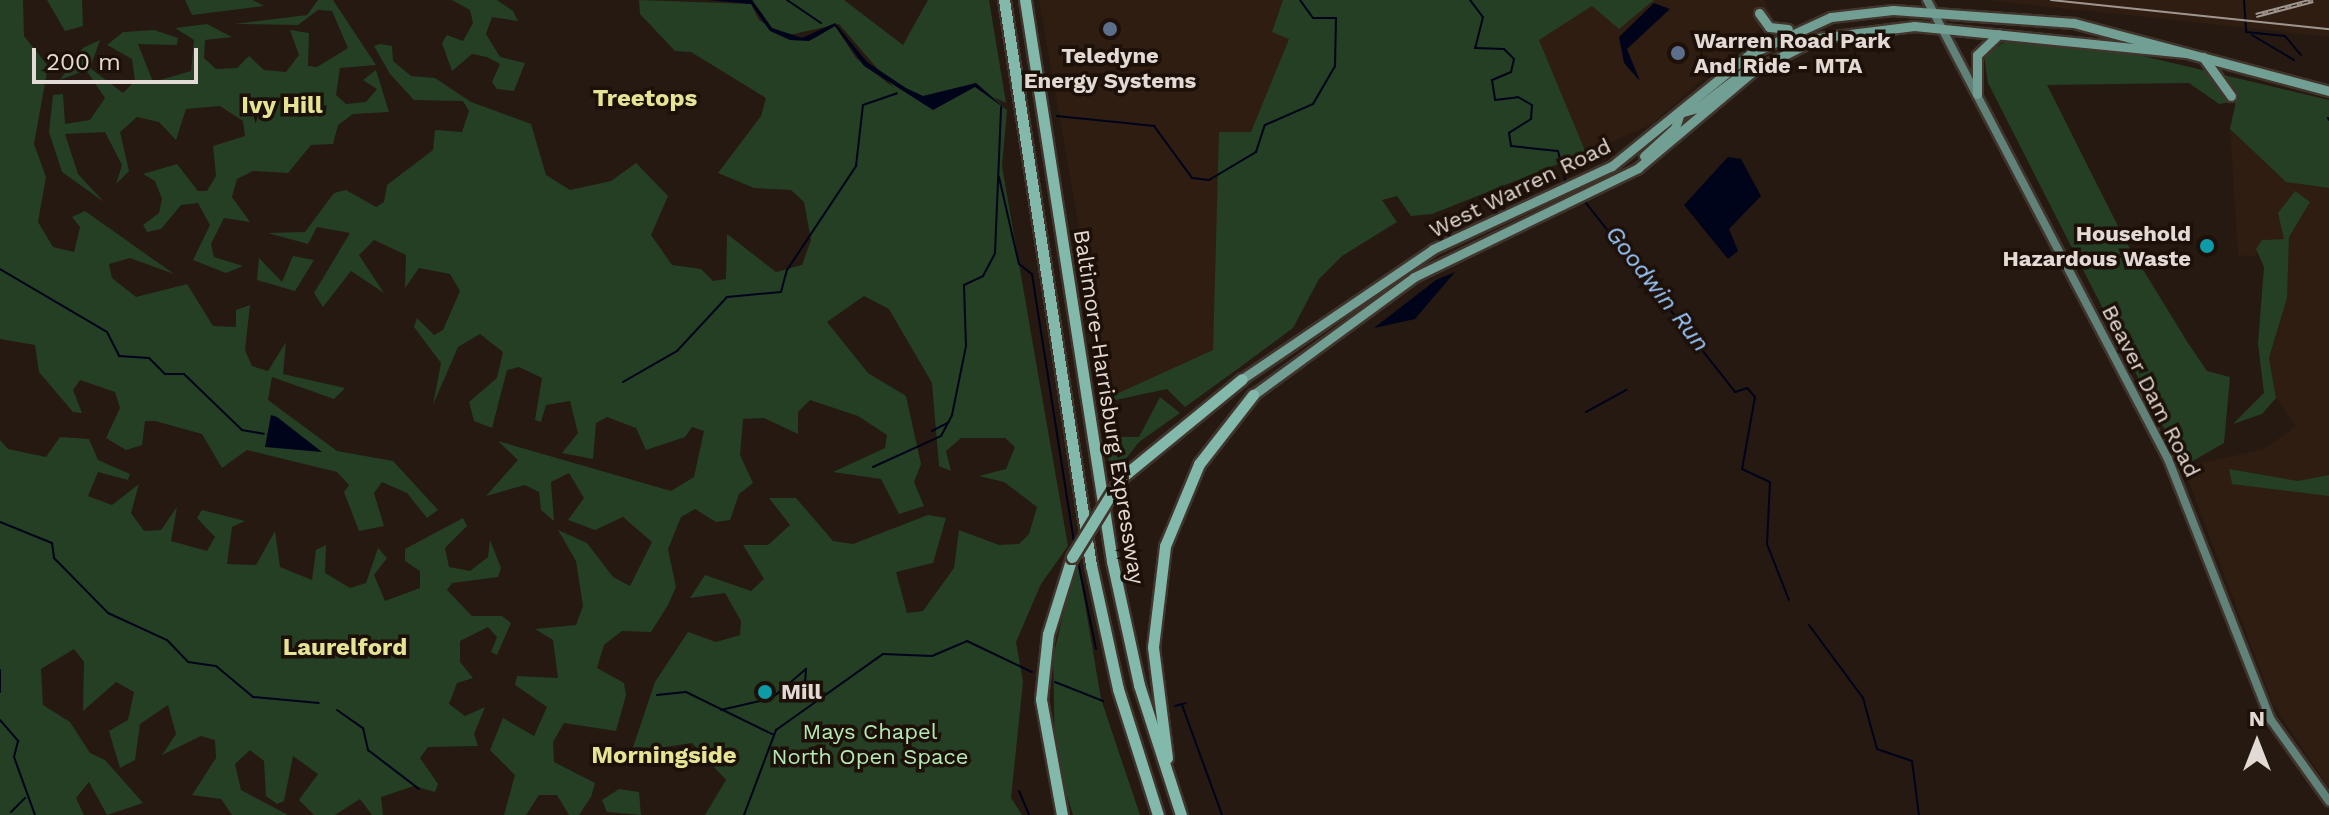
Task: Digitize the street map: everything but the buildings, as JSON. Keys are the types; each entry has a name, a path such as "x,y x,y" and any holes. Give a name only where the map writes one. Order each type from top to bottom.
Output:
{"highway":[{"name":"Baltimore-Harrisburg Expressway","path":"1004,0 1091,565 1118,689 1158,815"},
{"name":"Baltimore-Harrisburg Expressway","path":"1025,0 1112,561 1181,815"},
{"path":"1062,815 1041,699 1051,620 1072,557 1121,478 1242,379"},
{"path":"1175,801 1153,664 1160,567 1189,484 1253,395"}],"main road":[{"path":"1868,10 1891,0"},
{"name":"Beaver Dam Road","path":"1927,0 2185,495 2271,720 2329,801"},
{"name":"West Warren Road","path":"1242,379 1407,264 1629,155 1750,54 1795,29 1868,10 2074,23 2329,91"},
{"path":"1759,13 1769,27 1795,29"},
{"name":"West Warren Road","path":"1253,395 1414,277 1603,187 1790,49 1871,26 2007,32 2186,53"},
{"path":"1977,94 1979,49 2007,32"},
{"path":"1603,187 1675,128 1680,113 1697,108 1751,65 1790,49"},
{"path":"2203,57 2231,96"}],"shaded area":[{"path":"1039,0 1286,0 1289,39 1247,152 1227,353 1109,399"},
{"path":"1522,0 1764,0 1773,17 1651,125 1586,153"},
{"path":"1985,0 2329,0 2329,37"},
{"path":"2230,129 2286,182 2329,188 2329,788 2274,706 2183,467 2264,449 2296,426 2276,398 2269,358 2282,316 2289,237 2309,204 2278,213 2284,239 2262,240 2255,257 2238,255"}],"green space":[{"path":"0,0 23,0 24,36 48,66 34,144 46,177 38,222 53,247 74,252 80,227 72,217 85,211 174,274 130,258 109,264 112,278 136,297 187,284 213,326 236,327 236,310 250,305 245,350 252,366 268,371 286,342 283,374 345,388 334,399 272,377 268,400 337,451 393,461 438,510 427,518 407,493 382,482 374,493 384,526 359,531 344,492 349,485 337,472 247,450 222,468 202,434 155,421 145,421 142,445 126,450 106,438 120,408 115,392 80,380 73,390 82,413 73,412 39,372 35,345 0,339"},
{"path":"47,0 82,0 83,26 65,31"},
{"path":"185,0 253,0 264,6 192,15"},
{"path":"318,0 333,0 376,65 340,68 336,95 346,104 366,102 377,89 363,80 376,70 389,112 353,114 338,125 333,144 311,145 288,173 253,171 237,179 232,197 250,222 224,218 211,244 214,257 243,266 226,273 193,260 210,225 198,203 181,205 161,229 147,232 143,225 159,213 162,199 155,181 143,174 177,164 198,191 207,191 216,176 213,146 245,136 243,121 220,106 186,109 176,140 159,122 137,117 120,132 129,171 116,184 122,165 105,132 65,134 78,174 104,202 62,172 49,132 53,95 63,94 65,124 90,120 105,98 86,70 60,80 83,48 100,40 90,68 123,93 135,81 132,59 107,45 123,32 154,30 178,38 177,45 138,44 153,82 191,71 194,40 175,28 207,24 232,37 205,40 204,58 216,69 237,68 249,56 264,70 286,72 299,55 290,30 309,33 308,66 317,67 348,48 332,11 318,10 298,25 234,24 307,15"},
{"path":"452,0 497,0 513,11 518,21 492,17 486,34 500,57 525,63 514,91 497,89 492,82 500,64 487,57 472,54 452,71 442,43 447,35 463,41 473,23 470,10"},
{"name":"Mays Chapel North Open Space","path":"639,0 751,4 759,20 790,40 815,38 835,26 856,58 894,88 839,24 789,35 772,28 752,0 844,0 903,45 928,0 989,0 1006,103 994,97 1007,110 1002,166 1068,546 1041,584 1016,642 1023,682 1011,798 1022,815 705,815 726,780 692,743 658,748 626,768 655,682 688,632 716,642 740,635 741,621 725,593 690,598 705,575 751,591 764,579 743,545 768,545 790,525 769,498 796,498 833,541 853,544 928,515 946,518 933,563 896,572 907,613 923,611 954,568 959,530 999,545 1019,544 1029,534 1037,507 1004,482 979,476 1006,469 1015,447 1005,438 961,438 946,451 951,471 939,466 932,383 889,309 864,296 827,322 868,373 906,396 921,464 914,482 924,506 899,514 881,479 833,472 885,448 887,435 858,416 810,400 798,412 798,434 764,418 743,419 740,455 753,483 739,494 730,520 716,522 695,509 681,517 668,549 676,587 668,605 651,632 622,631 604,645 597,668 624,683 626,695 616,731 564,723 553,742 554,762 595,783 591,797 579,815 569,815 557,795 539,795 526,815 504,815 515,775 490,750 503,718 534,736 547,707 515,685 517,676 558,678 553,640 535,629 576,625 583,606 576,561 558,530 587,543 613,577 630,586 652,542 623,517 595,530 568,520 584,498 569,473 551,482 554,521 541,510 539,492 525,485 486,496 518,460 498,441 671,491 694,477 704,431 692,427 685,437 646,450 636,428 607,417 596,423 593,459 562,453 578,433 570,401 546,405 541,422 535,420 542,378 519,367 507,370 492,428 474,421 469,402 497,378 503,352 480,334 458,347 433,405 441,363 414,327 417,318 434,335 443,330 460,291 450,274 419,268 405,288 406,255 374,240 359,255 384,293 351,271 323,307 314,293 350,233 317,227 308,244 268,233 305,232 334,193 346,190 376,207 384,202 387,185 433,150 435,130 462,132 469,111 463,101 414,100 390,74 374,46 380,44 392,46 393,61 411,76 435,78 471,102 531,124 546,175 570,190 611,181 636,163 668,196 651,235 672,265 701,269 713,281 726,279 727,234 776,272 802,265 811,240 804,202 791,190 754,188 718,173 761,116 766,98 691,52 675,51 640,14"},
{"path":"1283,0 1654,0 1619,29 1592,6 1539,40 1586,153 1432,214 1411,216 1397,196 1382,200 1397,222 1342,256 1319,279 1293,328 1185,407 1167,389 1111,401 1120,437 1139,437 1160,397 1180,413 1139,442 1111,478 1101,401 1213,350 1219,132 1251,132 1289,39 1272,32"},
{"path":"2007,40 2105,47 2329,100 2329,188 2286,182 2230,129 2236,101 2219,104 2189,83 2047,85 2126,242 2188,343 2207,371 2230,377 2224,443 2191,462 2181,462 1988,83 1984,56"},
{"path":"2295,191 2310,202 2289,237 2287,298 2269,358 2276,398 2262,414 2233,424 2264,393 2258,344 2264,267 2256,249 2262,240 2284,239 2278,213"},
{"path":"293,256 314,260 295,291 257,280 259,258 282,282"},
{"path":"60,437 89,439 98,460 130,474 128,480 98,472 88,496 112,505 139,484 131,513 144,531 161,530 177,507 171,541 207,551 215,537 197,518 202,510 245,521 232,527 227,564 256,565 275,531 280,567 312,580 316,550 326,545 325,573 350,588 366,583 378,548 387,558 374,575 385,601 420,588 420,571 405,561 405,549 463,518 467,526 445,548 449,567 470,571 488,557 490,540 501,568 498,577 452,583 447,590 472,616 502,616 511,623 497,655 491,652 497,637 488,627 460,641 460,662 473,678 457,683 449,704 465,716 485,707 474,734 478,746 428,747 420,758 438,784 435,792 414,786 381,797 383,815 372,815 360,799 335,815 314,815 299,800 318,774 293,756 284,801 277,804 266,796 264,761 250,750 235,764 241,790 288,815 232,815 221,799 192,795 216,758 215,740 201,736 162,755 176,734 168,705 140,724 135,760 120,768 109,731 128,720 134,692 116,682 83,711 84,662 74,649 41,669 43,705 70,722 90,753 105,760 143,803 107,815 89,782 76,798 84,815 0,815 0,440 8,449 46,457"},
{"path":"2229,469 2298,481 2329,475 2329,496 2232,484"},
{"path":"1077,557 1101,699 1140,815 1073,815 1055,757 1053,657"},
{"path":"619,789 639,792 641,815 607,812 602,800"}],"water":[{"path":"709,0 752,0 772,28 802,38 835,23 867,62 906,88 923,96 976,83 1007,110 975,87 933,110 864,66 835,26 809,41 790,40 770,31 751,4"},
{"path":"1654,3 1670,9 1627,49 1640,81 1624,63 1619,37"},
{"path":"1728,157 1741,159 1761,196 1729,229 1738,251 1728,259 1684,205"},
{"path":"1455,272 1415,319 1374,328 1436,280"},
{"path":"271,415 277,417 322,452 265,447"}],"waterway":[{"path":"787,0 821,23"},
{"path":"1057,116 1154,126 1192,178 1209,180 1256,152 1265,125 1313,104 1335,66 1336,18 1313,18 1300,0"},
{"name":"Goodwin Run","path":"1470,0 1483,17 1475,48 1504,49 1514,59 1511,72 1492,80 1495,100 1518,97 1532,105 1531,119 1509,133 1511,146 1558,151 1566,182"},
{"path":"2244,0 2246,32 2285,36 2301,55"},
{"path":"2252,35 2294,60"},
{"path":"623,382 677,351 727,297 781,292 787,270 856,166 863,105 897,93"},
{"path":"873,467 941,436 952,415 966,346 964,285 983,276 995,253 1001,107"},
{"path":"999,177 1019,264 1032,274 1074,542"},
{"name":"Goodwin Run","path":"1582,198 1735,392 1747,388 1755,397 1742,469 1770,482 1767,544 1789,600"},
{"path":"0,269 107,332 119,356 149,358 165,374 184,374 242,430 264,434"},
{"path":"1586,412 1626,390"},
{"path":"932,431 949,422"},
{"path":"0,522 52,543 54,558 108,613 167,640 188,662 216,666 253,697 319,703"},
{"path":"1077,557 1096,649"},
{"name":"Goodwin Run","path":"1809,625 1863,698 1877,749 1912,761 1919,815"},
{"path":"744,815 776,730 883,654 932,656 967,641 1032,672"},
{"path":"721,710 772,698 806,669 805,685 819,691"},
{"path":"0,670 0,692"},
{"path":"1055,682 1103,701"},
{"path":"657,695 686,692 772,734"},
{"path":"1175,706 1186,703"},
{"path":"1182,705 1222,815"},
{"path":"337,710 363,728 368,750 419,789"},
{"path":"0,720 18,741 14,757 35,815"},
{"path":"1019,791 1029,815"},
{"path":"11,812 25,798"}],"tram line":[{"path":"2051,0 2329,29"}],"railway":[{"path":"2256,15 2313,0"}],"place":[{"name":"Teledyne Energy Systems","path":"1110,29"},
{"name":"Warren Road Park And Ride - MTA","path":"1678,53"},
{"name":"Household Hazardous Waste","path":"2207,246"},
{"name":"Mill","path":"765,692"}],"district":[{"name":"Treetops","path":"645,99"},
{"name":"Ivy Hill","path":"282,106"},
{"name":"Laurelford","path":"345,648"},
{"name":"Morningside","path":"664,756"}]}
